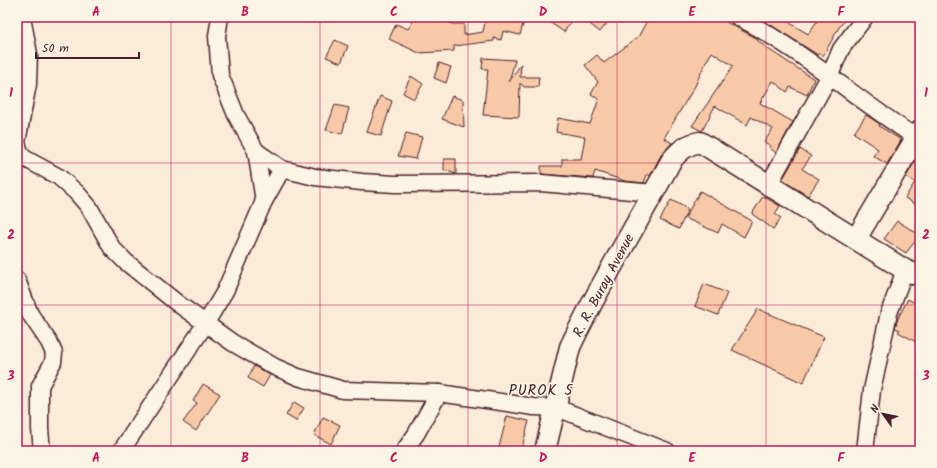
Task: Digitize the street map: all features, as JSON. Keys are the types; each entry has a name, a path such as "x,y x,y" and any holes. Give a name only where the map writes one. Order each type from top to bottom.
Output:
{"street":[{"path":"22,17 29,54 28,84 17,142 18,160 24,158 46,168 68,185 89,207 106,239 122,257 144,277 233,343 275,367 320,384 343,390 439,393 534,407 557,408 668,451"},
{"path":"220,17 218,36 220,75 236,115 256,151 264,201"},
{"path":"738,17 753,25 830,75 918,136 856,239"},
{"path":"865,17 841,49 830,75 769,184 913,273 893,301 875,376 868,417 865,451"},
{"name":"R. R. Buray Avenue","path":"545,451 557,408 570,347 593,300 671,161 685,147 700,142 769,184"},
{"path":"256,151 282,169 315,177 350,181 395,184 541,183 654,193"},
{"path":"121,451 206,323 225,291 264,201 282,169"},
{"path":"17,280 30,314 49,342 54,353 53,362 40,386 40,429 42,451"},
{"path":"404,451 416,434 439,393"}],"building":[{"path":"416,17 439,17 452,24 464,24 464,35 483,32 486,17 508,20 509,17 525,17 520,35 503,31 501,40 494,38 494,41 454,46 454,51 419,53 389,39 396,24 408,29"},
{"path":"542,17 574,17 564,32"},
{"path":"581,17 612,17 600,32"},
{"path":"649,17 717,17 758,39 757,40 768,49 814,79 807,95 790,87 787,92 773,81 760,103 793,122 776,153 770,148 771,146 764,142 773,129 751,117 747,125 715,106 702,131 692,126 733,66 712,52 695,86 664,138 672,143 661,155 650,176 647,174 644,183 625,181 595,171 593,178 541,174 541,166 562,166 562,159 581,159 585,137 556,132 558,118 590,124 599,99 591,94 598,82 585,65 597,55 604,63 638,37"},
{"path":"758,17 780,17 808,34 820,17 847,17 838,29 823,56 819,53 818,55"},
{"path":"335,40 348,46 341,63 326,57"},
{"path":"483,58 515,60 509,82 521,64 520,77 539,77 538,87 524,87 520,83 519,117 483,115 488,69 482,69"},
{"path":"439,63 451,67 446,83 434,78"},
{"path":"411,76 423,84 414,99 403,93"},
{"path":"380,96 392,101 381,136 367,132"},
{"path":"452,96 463,100 464,127 442,119"},
{"path":"335,105 349,108 342,134 326,130"},
{"path":"866,115 880,124 879,126 901,140 887,164 873,156 878,149 854,133"},
{"path":"406,133 422,137 416,159 398,156"},
{"path":"800,149 811,156 802,169 819,179 808,196 782,180"},
{"path":"917,158 920,160 920,207 905,198 915,182 906,177"},
{"path":"444,159 456,159 456,174 444,170"},
{"path":"700,191 752,221 744,237 722,224 718,233 685,218"},
{"path":"763,196 780,206 775,214 781,218 773,229 752,214"},
{"path":"671,200 688,209 679,229 660,220"},
{"path":"897,221 920,235 906,253 884,239"},
{"path":"704,284 727,293 718,315 695,306"},
{"path":"908,299 920,306 920,344 898,332 900,330 895,328 898,318"},
{"path":"758,309 824,337 803,383 732,350"},
{"path":"254,366 270,375 263,387 248,378"},
{"path":"203,384 220,394 196,431 183,422 197,403 193,401"},
{"path":"294,402 304,408 296,421 286,415"},
{"path":"507,416 529,421 521,451 498,451"},
{"path":"323,417 340,425 331,444 314,435"}],"district":[{"name":"PUROK 5","path":"541,390"}]}
